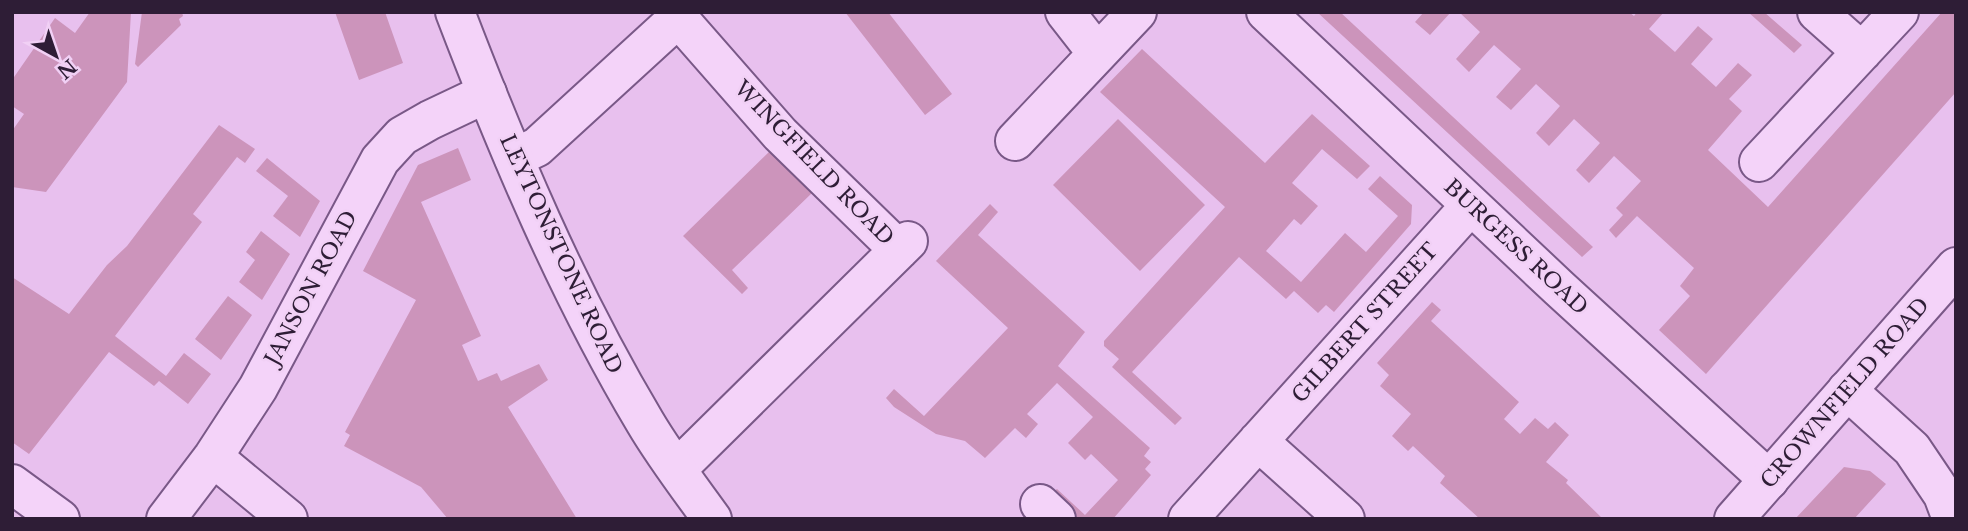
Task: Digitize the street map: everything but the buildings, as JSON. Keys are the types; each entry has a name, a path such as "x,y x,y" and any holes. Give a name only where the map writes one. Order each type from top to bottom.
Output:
{"street":[{"name":"LEYTONSTONE ROAD","path":"455,12 514,158 568,279 646,424 712,519"},
{"path":"1065,12 1097,53"},
{"path":"1015,141 1137,12"},
{"name":"BURGESS ROAD","path":"1266,12 1559,288 1769,480"},
{"path":"1817,12 1861,52"},
{"path":"1759,162 1899,12"},
{"path":"514,158 537,147 676,15"},
{"name":"WINGFIELD ROAD","path":"676,15 780,134 904,245 677,469"},
{"name":"JANSON ROAD","path":"166,519 213,457 258,388 380,160 402,136 487,93"},
{"name":"GILBERT STREET","path":"1188,519 1471,205"},
{"name":"CROWNFIELD ROAD","path":"1734,519 1956,267"},
{"path":"1847,390 1912,449 1943,495 1952,519"},
{"path":"1258,441 1345,519"},
{"path":"213,457 288,519"},
{"path":"12,484 60,519"}],"shaded area":[{"path":"90,12 131,12 127,82 46,192 12,187 12,131 24,114 12,106 12,80 55,18 75,33"},
{"path":"142,12 182,12 183,16 179,19 181,25 138,67 135,64"},
{"path":"335,12 385,12 403,63 359,80"},
{"path":"845,12 888,12 952,94 925,115"},
{"path":"1317,12 1340,12 1593,247 1582,257"},
{"path":"1424,12 1451,12 1430,35 1415,22"},
{"path":"1459,12 1629,12 1634,16 1637,12 1664,12 1649,29 1675,52 1698,26 1713,39 1691,64 1716,87 1738,63 1752,75 1729,99 1742,111 1708,150 1768,207 1942,12 1956,12 1956,92 1706,374 1659,330 1690,296 1680,286 1694,268 1637,216 1616,238 1609,230 1623,215 1616,208 1641,181 1614,156 1589,183 1576,170 1600,143 1574,119 1549,146 1536,133 1560,106 1536,84 1511,110 1496,97 1521,69 1494,45 1469,72 1456,59 1480,32"},
{"path":"1748,12 1764,12 1802,45 1794,53"},
{"path":"1142,49 1265,163 1312,114 1370,166 1357,179 1322,149 1292,183 1318,206 1301,225 1294,219 1266,251 1301,282 1345,233 1366,252 1398,216 1368,189 1380,176 1412,205 1411,224 1334,312 1326,305 1318,313 1294,291 1286,299 1239,257 1132,372 1182,418 1175,425 1112,367 1119,359 1104,346 1104,341 1225,207 1100,92"},
{"path":"1118,119 1205,205 1140,271 1053,185"},
{"path":"219,125 255,149 245,163 237,157 193,214 202,222 115,336 166,376 184,353 211,374 188,404 159,381 154,386 109,352 29,454 12,442 12,277 69,314 107,265 127,246"},
{"path":"458,148 471,180 421,202 481,336 462,345 478,381 497,373 501,381 539,364 548,380 508,407 577,519 448,519 421,487 344,446 350,435 345,432 416,300 363,271 418,165"},
{"path":"770,151 812,193 732,270 748,288 742,294 683,236"},
{"path":"267,158 320,201 300,237 273,216 288,196 256,171"},
{"path":"990,204 998,212 978,235 1085,332 1058,366 1150,448 1144,456 1151,462 1145,469 1151,475 1113,519 1074,519 1048,496 1057,489 1085,515 1118,480 1091,454 1085,460 1068,443 1093,417 1057,383 1027,414 1038,424 1026,438 1015,428 985,458 965,441 936,434 894,407 886,398 894,389 924,416 1008,328 936,261"},
{"path":"261,231 290,254 262,300 239,282 255,260 246,252"},
{"path":"228,296 252,315 221,360 195,339"},
{"path":"1432,302 1441,310 1431,321 1519,402 1504,419 1520,434 1535,418 1548,429 1555,422 1569,435 1546,462 1568,480 1566,483 1603,519 1480,519 1440,483 1445,476 1413,446 1408,451 1392,436 1411,414 1380,386 1389,375 1377,363"},
{"path":"1844,467 1870,471 1886,484 1854,519 1795,519"}]}
